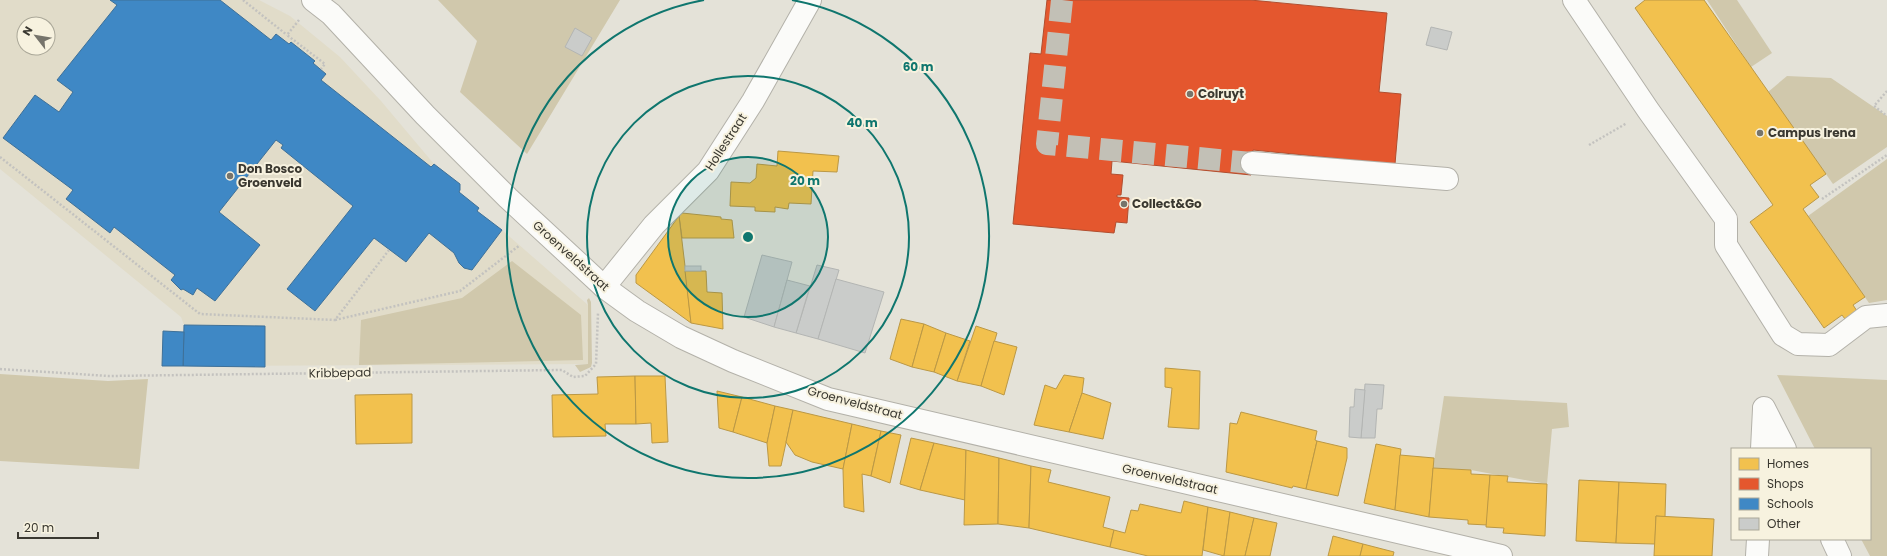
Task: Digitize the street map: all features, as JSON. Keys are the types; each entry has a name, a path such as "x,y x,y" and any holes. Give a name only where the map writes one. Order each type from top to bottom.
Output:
{"street":[{"name":"Groenveldstraat","path":"313,0 331,14 425,115 508,198 604,287 637,311 686,339 733,361 828,398 1501,556"},
{"name":"Hollestraat","path":"604,287 654,225 708,171 752,101 810,0"},
{"path":"1574,0 1648,110 1726,219 1726,246 1783,335 1798,344 1829,345 1866,317 1887,315"},
{"path":"1252,163 1447,179"},
{"path":"1762,448 1764,408 1784,448"},
{"path":"1758,540 1758,556"},
{"path":"1832,540 1840,556"}],"path":[{"path":"243,0 304,50 325,64 321,69"},
{"path":"287,35 296,23"},
{"path":"1887,91 1874,106 1887,116"},
{"path":"1589,145 1648,110"},
{"path":"1822,199 1887,155"},
{"path":"0,158 200,314 336,320 460,291 520,245"},
{"path":"336,320 389,250"},
{"name":"Kribbepad","path":"0,369 109,376 562,370 573,377 585,376 596,364 598,309 604,287"}],"shaded area":[{"name":"Don Bosco Groenveld","path":"0,0 259,0 290,16 340,57 381,101 434,164 460,184 459,192 479,208 477,211 502,230 588,305 588,364 183,366 184,325 181,317 0,169"},
{"path":"438,0 620,0 527,154 460,92 477,41"},
{"path":"1707,0 1737,0 1772,53 1751,67"},
{"path":"1787,76 1831,78 1887,116 1887,147 1833,184 1768,92"},
{"path":"1887,159 1887,300 1869,303 1808,216"},
{"path":"512,261 581,315 583,360 359,365 361,320 462,298"},
{"path":"589,298 591,302 592,363 591,367 580,372 575,365 588,364 587,300"},
{"path":"0,374 108,381 148,379 139,469 0,461"},
{"path":"1777,375 1887,380 1887,556 1870,556 1862,540 1871,540 1871,448 1814,448"},
{"path":"1444,396 1567,403 1569,427 1552,429 1547,484 1471,470 1433,468"}],"building: Homes":[{"name":"Campus Irena","path":"1645,0 1704,0 1826,174 1810,185 1819,197 1803,209 1865,297 1853,305 1857,311 1845,319 1842,315 1824,328 1750,222 1773,205 1635,8"},
{"path":"778,151 839,156 837,172 813,171 811,204 789,203 788,209 775,207 775,212 755,211 755,207 730,206 731,182 750,183 756,178 757,164 777,166"},
{"path":"682,213 721,217 721,219 732,220 734,238 682,238 679,216"},
{"path":"679,216 691,323 636,283 636,275"},
{"path":"685,271 706,271 707,292 722,293 723,329 691,323"},
{"path":"901,319 924,324 912,367 890,359"},
{"path":"924,324 946,333 934,372 912,367"},
{"path":"976,326 997,333 981,386 957,381"},
{"path":"946,333 970,341 957,381 934,372"},
{"path":"994,341 1017,347 1004,395 981,386"},
{"path":"1165,368 1200,371 1199,429 1168,427 1172,388 1165,387"},
{"path":"1064,375 1084,378 1082,393 1069,432 1034,425 1045,385 1056,389"},
{"path":"635,376 636,424 605,424 606,436 553,437 552,395 598,394 597,377"},
{"path":"635,376 665,376 668,442 652,443 651,423 636,424"},
{"path":"717,391 742,397 733,432 719,428"},
{"path":"1082,393 1111,403 1103,439 1069,432"},
{"path":"412,394 412,443 356,444 355,395"},
{"path":"742,397 775,406 767,443 733,432"},
{"path":"775,406 793,410 781,466 769,466 767,443"},
{"path":"793,410 852,424 843,469 812,462 795,455 786,442"},
{"path":"1241,412 1317,431 1315,440 1317,441 1306,489 1293,486 1292,488 1226,472 1230,423 1237,424"},
{"path":"852,424 881,431 871,476 862,474 864,512 844,507 843,469"},
{"path":"881,431 901,435 890,483 871,476"},
{"path":"911,438 934,443 920,490 900,484"},
{"path":"1317,441 1347,448 1347,458 1338,496 1306,489"},
{"path":"934,443 966,450 965,500 920,490"},
{"path":"1376,444 1401,449 1395,510 1364,503"},
{"path":"966,450 999,458 998,524 964,525"},
{"path":"1400,455 1434,458 1429,517 1395,510"},
{"path":"999,458 1031,466 1029,528 998,524"},
{"path":"1031,466 1051,470 1048,482 1110,497 1103,527 1114,530 1110,547 1029,528"},
{"path":"1433,468 1471,470 1471,474 1490,475 1487,525 1468,524 1468,520 1429,517"},
{"path":"1490,475 1508,476 1507,482 1547,484 1545,536 1503,533 1504,528 1486,527"},
{"path":"1579,480 1619,482 1616,543 1576,541"},
{"path":"1619,482 1666,484 1665,517 1656,516 1655,544 1616,543"},
{"path":"1184,501 1208,507 1202,556 1148,556 1110,547 1114,530 1125,533 1131,510 1138,511 1140,504 1181,513"},
{"path":"1208,507 1230,512 1224,556 1203,550"},
{"path":"1230,512 1254,518 1245,556 1224,556"},
{"path":"1656,516 1714,519 1712,556 1654,556"},
{"path":"1254,518 1277,523 1270,556 1245,556"},
{"path":"1333,536 1363,544 1360,556 1328,556"},
{"path":"1363,544 1394,552 1393,556 1360,556"}],"building: Shops":[{"path":"1047,0 1250,0 1387,13 1379,92 1401,94 1395,164 1253,150 1251,175 1112,161 1111,174 1123,175 1121,195 1117,195 1117,197 1129,198 1127,223 1116,222 1114,233 1013,224 1030,53 1041,54"}],"building: Schools":[{"path":"110,0 220,0 271,40 276,34 289,44 291,42 315,61 313,63 326,74 321,80 431,167 434,164 460,184 459,192 479,208 477,211 502,230 472,270 464,268 459,263 454,253 429,233 406,262 374,238 315,311 287,289 353,206 281,148 283,145 276,140 219,212 260,245 215,301 197,288 193,295 183,289 181,290 171,280 175,275 114,227 110,233 66,199 73,190 3,138 35,95 59,112 73,92 57,80 117,5"},
{"path":"184,325 265,326 265,367 183,366"},
{"path":"163,331 184,332 183,366 162,366"}],"building: Other":[{"path":"1431,27 1452,32 1447,50 1426,45"},
{"path":"575,28 592,38 582,56 565,47"},
{"path":"762,255 792,262 774,327 744,317"},
{"path":"817,265 839,270 818,339 796,333"},
{"path":"685,266 701,266 701,271 685,271"},
{"path":"836,279 884,292 865,353 818,339"},
{"path":"787,280 810,286 796,333 774,327"},
{"path":"1365,384 1384,385 1382,409 1377,409 1375,438 1361,438"},
{"path":"1355,389 1365,390 1361,438 1349,437 1350,407 1354,407"}],"tunnel":[{"path":"1062,0 1047,144 1252,163"}],"place":[{"name":"Colruyt","path":"1190,94"},
{"name":"Campus Irena","path":"1760,133"},
{"name":"Don Bosco Groenveld","path":"230,176"},
{"name":"Collect&Go","path":"1124,204"}]}
